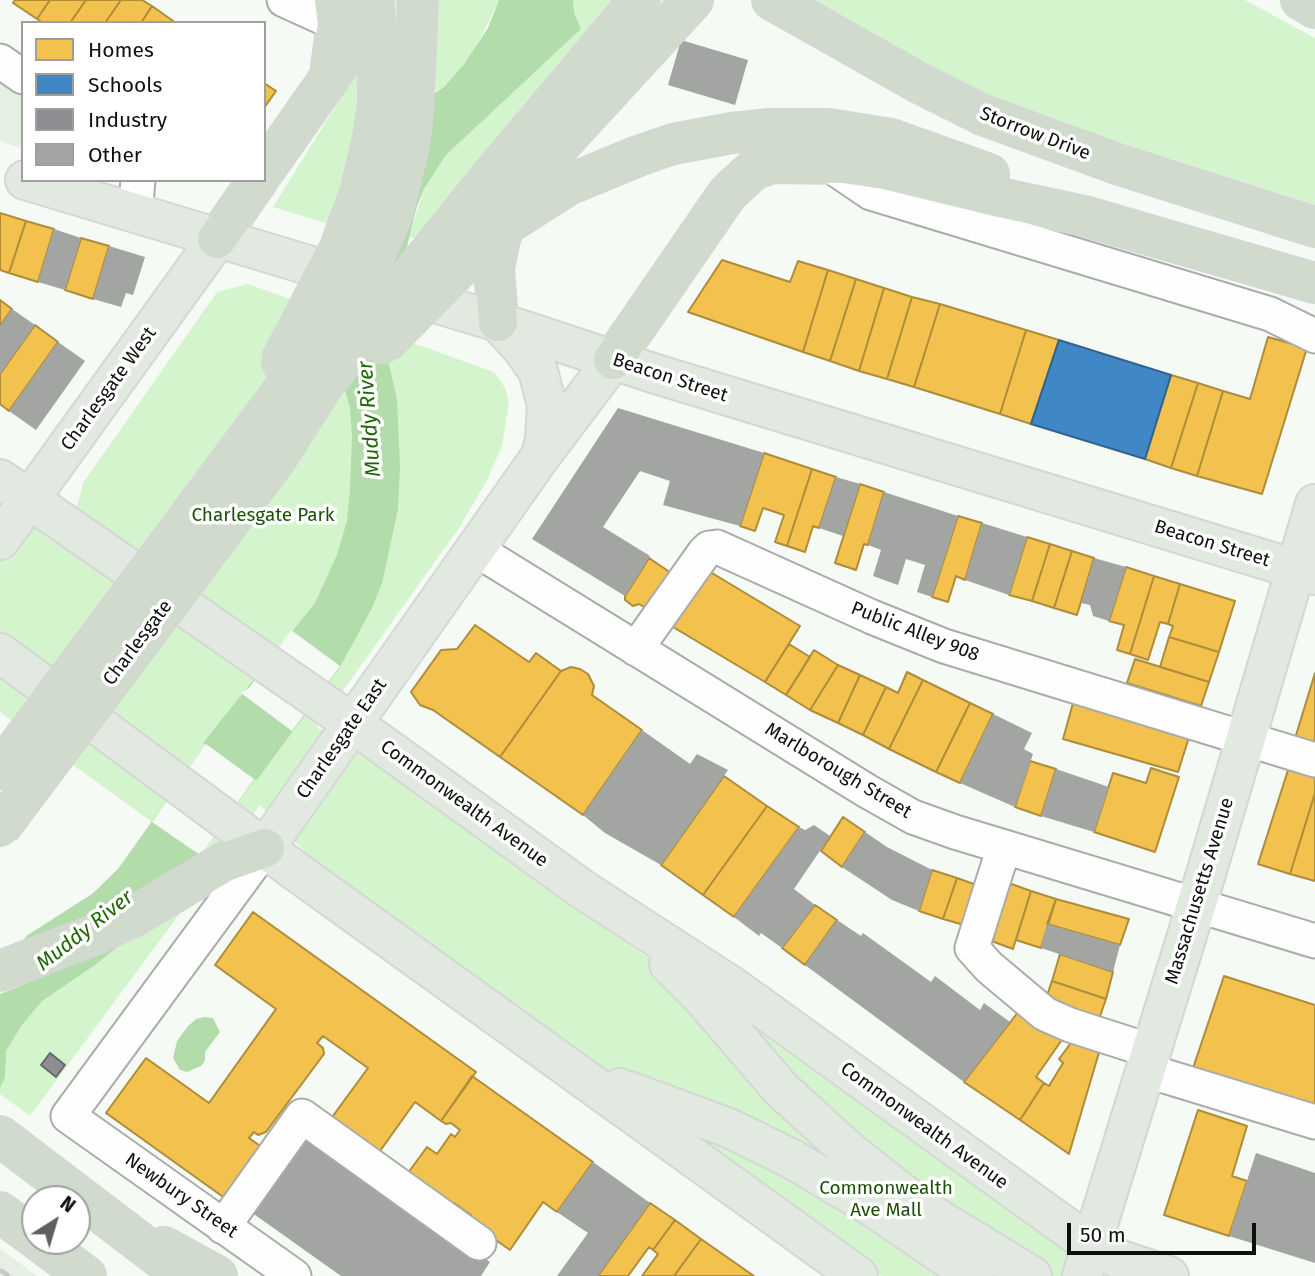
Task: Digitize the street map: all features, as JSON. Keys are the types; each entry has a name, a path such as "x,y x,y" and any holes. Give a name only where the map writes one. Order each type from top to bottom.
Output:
{"highway":[{"path":"266,168 356,38 371,0"},
{"path":"262,448 285,351 339,250 360,193 378,106 379,60 371,0"},
{"path":"262,448 384,234 410,145 418,0"},
{"path":"262,448 323,385 493,174 639,0"},
{"path":"498,322 494,268 510,211 525,186 693,0"},
{"name":"Storrow Drive","path":"772,0 940,94 1026,132 1116,164 1315,227"},
{"path":"1301,0 1315,8"},
{"path":"329,79 335,12"},
{"path":"262,448 510,222 568,185 638,156 701,138 756,130 814,128 891,139 928,150 1008,181 1084,216"},
{"path":"613,360 728,193 744,176 758,167 774,163 827,163 885,170 1084,216 1315,284"},
{"path":"217,239 257,182"},
{"name":"Charlesgate","path":"0,771 262,448"},
{"name":"Charlesgate","path":"0,828 262,448"},
{"path":"0,971 94,935 133,916 234,858 265,848"},
{"path":"0,1136 64,1185"},
{"path":"91,1206 184,1276"},
{"path":"91,1206 217,1276"},
{"path":"0,1212 21,1228"},
{"path":"58,1255 86,1276"}],"main road":[{"name":"Beacon Street","path":"0,172 21,179"},
{"name":"Beacon Street","path":"37,182 136,197 217,239 498,322 613,360 1306,572"},
{"name":"Charlesgate West","path":"0,540 15,489 217,239"},
{"path":"498,322 522,348 538,371 547,405 545,439 540,457"},
{"name":"Charlesgate East","path":"265,848 338,714 475,549 613,360"},
{"name":"Commonwealth Avenue","path":"15,489 338,714 582,889 744,995 1086,1260 1121,1260 1169,1276"},
{"name":"Massachusetts Avenue","path":"1086,1260 1246,740 1306,572 1315,504"},
{"path":"0,653 226,820 858,1276"},
{"name":"Commonwealth Avenue","path":"582,889 671,966 702,997 781,1089 850,1152 922,1209 1032,1276"},
{"path":"550,1054 595,1079 729,1128 782,1153 844,1189 974,1276"}],"street":[{"path":"284,0 335,12"},
{"path":"0,61 21,76"},
{"path":"827,163 871,193 1270,314 1315,336"},
{"name":"Public Alley 908","path":"636,649 704,552 717,547 872,617 944,646 1315,760"},
{"name":"Marlborough Street","path":"475,549 867,791 914,817 1315,941"},
{"path":"1004,847 972,948 989,967 1045,1014 1148,1061 1315,1122"},
{"name":"Charlesgate East","path":"68,1116 265,848"},
{"name":"Newbury Street","path":"68,1116 294,1276"},
{"path":"223,1227 302,1116 478,1243"}],"shaded area":[{"path":"0,61 21,76 21,148 0,141"},
{"path":"0,1249 5,1252 37,1276 0,1276"}],"green space":[{"path":"382,0 499,0 475,50 444,87 433,92 351,231 273,207 348,86 371,34"},
{"path":"573,0 678,0 417,239 409,237 424,189 446,155 581,29 574,12"},
{"path":"809,0 1245,0 1315,38 1315,205 1133,149 1022,111 912,59"},
{"name":"Charlesgate Park","path":"248,284 494,372 505,388 509,402 502,446 486,482 459,528 317,727 374,764 616,936 752,1027 1038,1230 1125,1276 882,1276 680,1131 309,856 260,805 30,1116 0,1094 0,964 28,935 101,888 152,822 0,712 0,496 50,540 78,503 83,483 217,292"}],"water":[{"name":"Muddy River","path":"499,0 573,0 574,12 581,29 446,155 424,189 417,206 386,332 387,356 397,399 400,467 398,509 382,583 372,608 340,667 257,780 254,780 177,889 141,928 95,965 42,1001 21,1026 6,1051 5,1077 0,1088 0,964 28,935 92,894 118,869 206,745 203,743 315,603 337,555 347,521 350,488 350,408 333,347 409,109 444,87 465,63 488,28"},
{"path":"213,1018 220,1032 205,1052 205,1061 201,1066 187,1072 180,1070 173,1058 177,1041 188,1026 196,1019"}],"pier":[{"path":"291,630 340,666 292,731 241,693 249,688"},
{"path":"206,744 254,779 201,855 143,930 129,942 0,994 0,958 130,902 200,855 152,822"}],"building: Homes":[{"path":"15,0 50,0 37,19 13,3"},
{"path":"50,0 86,0 71,21 37,19"},
{"path":"86,0 121,0 106,21 71,21"},
{"path":"121,0 142,0 152,6 142,21 106,21"},
{"path":"152,6 173,21 142,21"},
{"path":"266,84 276,91 266,105"},
{"path":"0,213 26,221 9,273 0,270"},
{"path":"26,221 54,229 38,282 9,273"},
{"path":"81,238 109,246 93,299 65,290"},
{"path":"722,260 790,282 798,261 828,270 803,352 688,312"},
{"path":"828,270 856,279 830,361 803,352"},
{"path":"856,279 884,288 859,371 830,361"},
{"path":"884,288 912,297 887,379 859,371"},
{"path":"912,297 940,304 914,387 887,379"},
{"path":"0,300 12,309 0,326"},
{"path":"940,304 1026,330 1000,414 914,387"},
{"path":"35,325 58,342 9,411 0,404 0,374"},
{"path":"1026,330 1059,340 1031,424 1000,414"},
{"path":"1268,337 1307,348 1262,494 1197,476 1223,391 1250,399"},
{"path":"1171,375 1198,383 1171,468 1145,459"},
{"path":"1198,383 1223,391 1197,476 1171,468"},
{"path":"764,453 812,469 787,546 775,542 784,515 763,508 755,531 740,526"},
{"path":"812,469 836,477 819,528 813,526 805,552 787,546"},
{"path":"860,484 884,492 868,545 864,544 856,570 835,563"},
{"path":"958,516 982,523 965,580 956,576 948,602 932,597"},
{"path":"1027,537 1050,544 1032,601 1009,595"},
{"path":"1050,544 1072,551 1054,608 1032,601"},
{"path":"1072,551 1094,558 1077,615 1054,608"},
{"path":"649,558 674,575 648,609 639,604 633,606 625,600 625,596"},
{"path":"1126,567 1154,576 1130,654 1117,650 1124,625 1109,621"},
{"path":"707,570 800,626 765,682 668,624"},
{"path":"1154,576 1180,584 1168,624 1160,622 1148,660 1130,654"},
{"path":"1180,584 1235,601 1219,652 1169,637 1173,626 1168,624"},
{"path":"475,625 529,662 536,653 561,671 500,757 433,710 420,705 411,692 441,650 457,649"},
{"path":"1169,637 1219,652 1209,682 1160,667"},
{"path":"789,644 810,657 786,695 765,682"},
{"path":"814,650 838,665 810,710 786,695"},
{"path":"1135,659 1209,682 1201,706 1127,683"},
{"path":"838,665 860,675 838,723 810,710"},
{"path":"571,667 588,674 594,686 592,695 642,730 583,815 500,757 561,671"},
{"path":"907,672 923,680 889,749 863,735 886,687 898,693"},
{"path":"1315,673 1315,752 1293,745"},
{"path":"860,675 886,687 863,735 838,723"},
{"path":"923,680 970,703 936,772 889,749"},
{"path":"1075,696 1191,731 1178,772 1063,739"},
{"path":"970,703 993,714 960,783 936,772"},
{"path":"1030,761 1056,769 1041,816 1015,807"},
{"path":"1289,767 1315,776 1315,793 1290,874 1258,864"},
{"path":"1151,768 1179,777 1155,852 1094,832 1113,773 1146,783"},
{"path":"724,776 767,806 703,895 661,865"},
{"path":"1315,793 1315,881 1290,874"},
{"path":"767,806 799,827 734,917 703,895"},
{"path":"843,817 865,832 842,867 821,851"},
{"path":"932,870 957,878 943,919 919,911"},
{"path":"957,878 985,888 971,927 943,919"},
{"path":"1003,881 1031,891 1013,949 986,939"},
{"path":"1031,891 1056,899 1041,948 1016,940"},
{"path":"1056,899 1129,919 1120,945 1047,924"},
{"path":"815,905 837,920 805,965 782,948"},
{"path":"253,912 476,1072 441,1121 415,1102 375,1158 327,1124 368,1068 323,1036 317,1043 323,1048 324,1054 266,1132 258,1135 254,1132 249,1138 263,1148 226,1199 106,1113 146,1058 209,1103 276,1009 215,965"},
{"path":"1060,954 1113,972 1106,999 1052,981"},
{"path":"1224,976 1315,1005 1315,1106 1190,1077"},
{"path":"1052,981 1106,999 1098,1022 1044,1004"},
{"path":"1022,1007 1068,1031 1036,1077 1044,1083 1020,1120 964,1082"},
{"path":"1079,1032 1103,1039 1069,1154 1020,1120 1044,1083 1049,1086 1063,1063 1059,1059"},
{"path":"472,1076 593,1162 557,1212 543,1202 510,1250 467,1220 471,1215 454,1203 451,1209 405,1177 427,1147 437,1154 451,1134 455,1137 460,1130 451,1123 441,1121"},
{"path":"1198,1110 1247,1126 1232,1176 1247,1181 1229,1236 1164,1215"},
{"path":"650,1203 675,1220 653,1250 649,1247 628,1276 598,1276"},
{"path":"675,1220 701,1239 674,1276 642,1276 658,1254 653,1250"},
{"path":"701,1239 754,1276 674,1276"}],"building: Schools":[{"path":"1059,340 1171,375 1145,459 1031,424"}],"building: Industry":[{"path":"50,1053 65,1065 56,1077 41,1065"}],"building: Other":[{"path":"681,40 748,60 735,105 668,85"},
{"path":"54,229 81,238 65,290 38,282"},
{"path":"109,246 145,257 133,295 126,293 121,307 93,299"},
{"path":"12,309 35,325 0,374 0,326"},
{"path":"58,342 85,361 36,430 9,411"},
{"path":"618,408 764,453 740,526 663,505 670,481 640,471 603,527 650,556 625,596 532,539"},
{"path":"836,477 860,484 843,536 819,528"},
{"path":"884,492 958,516 932,597 917,592 925,565 906,559 898,585 873,576 881,550 868,545"},
{"path":"982,523 1027,537 1009,595 965,580"},
{"path":"1094,558 1126,567 1109,621 1093,616 1090,605 1081,603"},
{"path":"993,714 1032,733 1024,749 1033,754 1015,807 960,783"},
{"path":"642,730 690,764 697,754 728,770 661,865 605,833 583,815"},
{"path":"1056,769 1109,787 1094,832 1041,816"},
{"path":"814,825 830,836 794,889 815,905 782,948 761,933 759,936 734,917 799,827 805,830"},
{"path":"865,832 887,847 932,870 919,911 892,900 842,867"},
{"path":"837,920 861,936 863,933 931,982 935,976 980,1010 984,1003 1010,1022 964,1082 805,965"},
{"path":"1047,924 1120,945 1113,972 1041,948"},
{"path":"308,1132 490,1262 481,1276 341,1276 251,1212"},
{"path":"1256,1153 1315,1173 1315,1263 1229,1236"},
{"path":"593,1162 650,1203 598,1276 557,1276 588,1233 557,1212"}],"railway":[{"path":"0,1270 9,1276"}],"park label":[{"name":"Commonwealth Ave Mall","path":"886,1200"}]}
